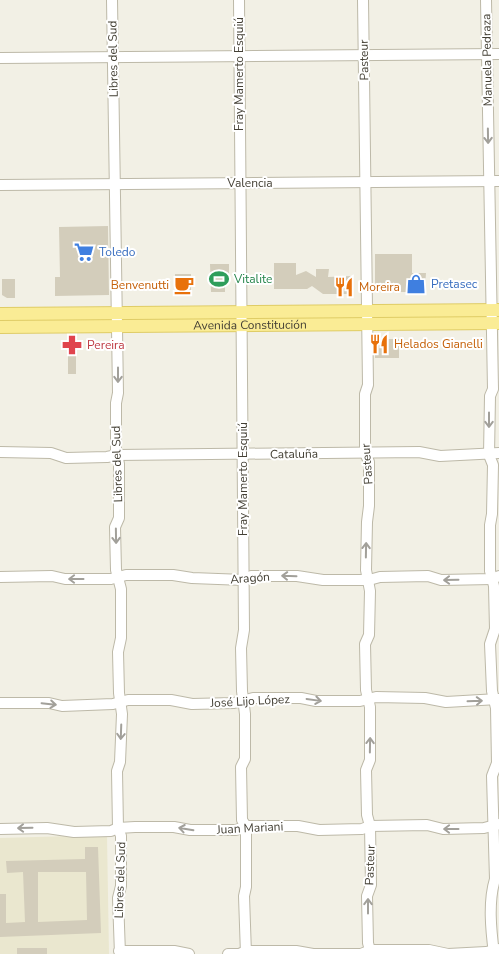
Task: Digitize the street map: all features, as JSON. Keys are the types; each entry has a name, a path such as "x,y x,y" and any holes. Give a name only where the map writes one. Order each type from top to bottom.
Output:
{"main road":[{"name":"Avenida Constitución","path":"0,314 118,320"},
{"name":"Avenida Constitución","path":"0,327 118,320 496,316"}],"street":[{"name":"Libres del Sud","path":"112,0 118,320 118,393 116,403 119,518 116,527 118,577 121,589 121,638 118,652 119,693 122,714 120,762 117,771 118,828 121,836 121,886 118,898 119,953"},
{"name":"Fray Mamerto Esquiú","path":"239,0 244,580 244,630 241,648 242,691 245,714 245,759 241,767 242,820 246,826 246,887 244,896 246,953"},
{"name":"Pasteur","path":"363,0 368,386 365,394 365,453 369,462 366,570 369,580 369,635 365,644 366,690 370,707 370,760 366,770 366,797 370,826 371,885 368,896 368,943 372,952"},
{"name":"Manuela Pedraza","path":"486,0 486,54 494,181 496,316 493,389 490,396 494,454 490,524 490,571 495,577 494,629 490,644 492,691 496,699 497,763 492,776 497,825 495,879 491,892 496,951"},
{"path":"0,58 499,54"},
{"name":"Valencia","path":"0,185 494,181"},
{"name":"Cataluña","path":"0,452 51,453 66,458 117,455 419,452 440,456 494,454"},
{"name":"Aragón","path":"0,577 52,576 111,579 126,574 244,580 251,576 297,576 323,580 369,580 380,577 428,576 441,580 495,577"},
{"name":"José Lijo López","path":"0,703 49,703 62,706 113,704 128,700 171,700 192,704 234,703 253,698 301,698 316,702 360,701 376,697 425,698 446,702 496,699"},
{"name":"Juan Mariani","path":"0,829 47,828 74,832 111,831 118,828 174,827 190,830 236,830 246,826 298,826 319,830 362,829 370,826 427,825 443,829 484,828 497,825"},
{"path":"228,954 296,951 313,954 361,954 429,950 448,954 496,951"},
{"path":"119,953 174,951 189,954"}],"shaded area":[{"path":"107,835 109,954 0,954 0,838"}],"building":[{"name":"Toledo","path":"108,226 109,295 55,296 55,277 60,277 59,227"},
{"path":"375,254 412,254 412,273 426,273 425,287 412,287 412,292 378,292 375,289"},
{"path":"274,263 296,263 296,275 306,271 316,277 316,269 329,269 328,277 351,276 352,292 350,294 323,294 312,286 307,289 274,289"},
{"path":"210,264 229,264 229,274 225,274 225,292 211,292"},
{"path":"175,274 191,274 191,291 175,291"},
{"path":"2,279 15,279 15,298 7,298 2,295"},
{"path":"375,339 399,339 399,358 375,358"},
{"path":"76,340 76,374 68,374 68,341"},
{"path":"85,847 98,847 101,933 0,937 0,894 6,894 6,923 25,922 23,872 7,873 6,861 85,859","holes":["38,872 86,872 87,920 38,922"]},
{"path":"17,948 47,948 47,954 17,954"}],"place":[{"name":"Toledo","path":"84,252"},
{"name":"Vitalite","path":"219,279"},
{"name":"Pretasec","path":"416,284"},
{"name":"Benvenutti","path":"184,285"},
{"name":"Moreira","path":"344,287"},
{"name":"Helados Gianelli","path":"379,344"},
{"name":"Pereira","path":"72,345"}]}
